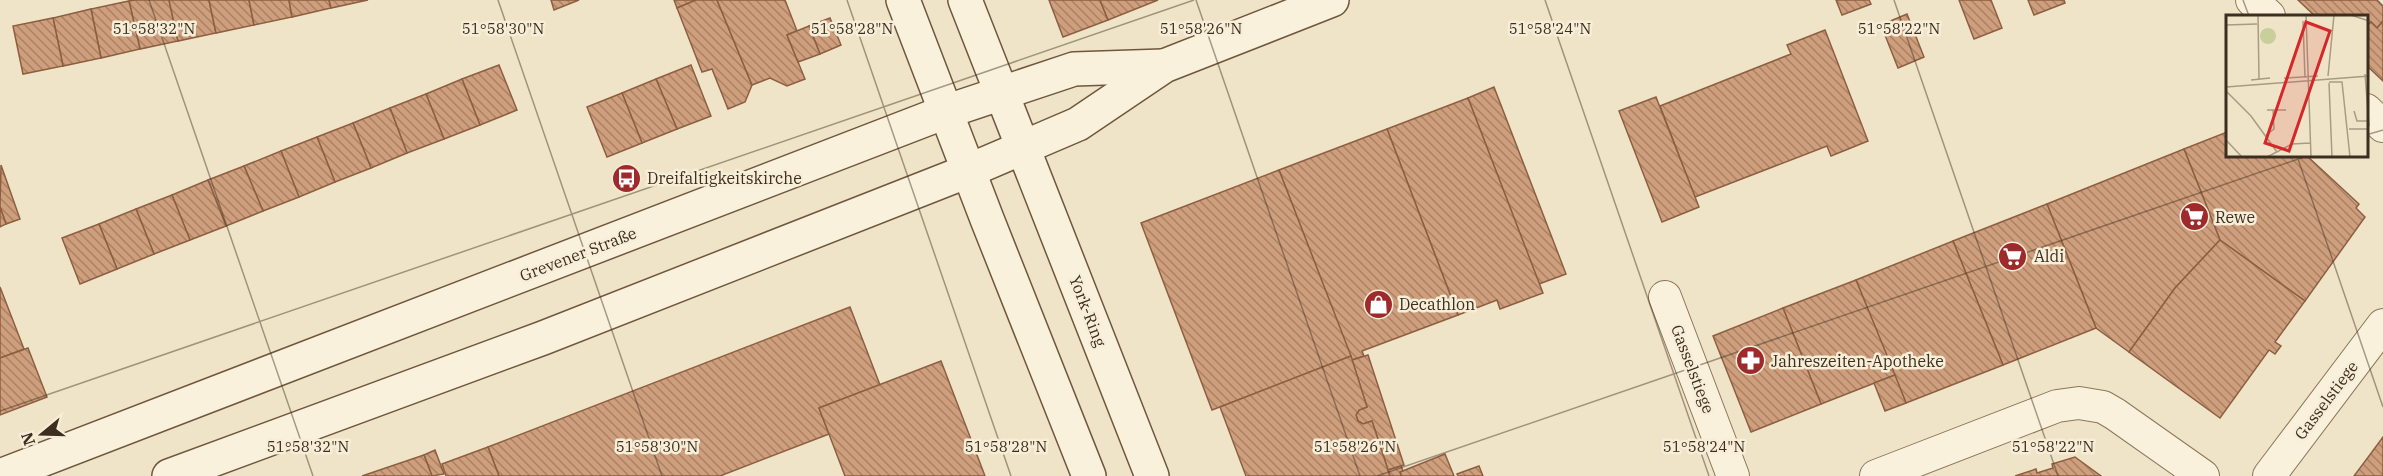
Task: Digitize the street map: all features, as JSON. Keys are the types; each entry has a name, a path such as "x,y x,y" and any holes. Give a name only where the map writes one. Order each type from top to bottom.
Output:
{"main road":[{"path":"903,0 1089,476"},
{"name":"York-Ring","path":"966,0 1152,476"},
{"name":"Grevener Straße","path":"168,476 543,338 968,171 1077,124 1164,66 1332,0"},
{"name":"Grevener Straße","path":"0,476 945,112 1074,69 1164,66"}],"street":[{"path":"2252,0 2268,15"},
{"path":"2368,111 2383,126"},
{"name":"Gasselstiege","path":"1665,297 1734,476"},
{"name":"Gasselstiege","path":"2269,476 2383,325"},
{"path":"1876,476 2031,415 2057,406 2079,403 2103,408 2115,414 2203,476"}],"building":[{"path":"169,0 178,41 140,49 129,1"},
{"path":"169,0 209,0 216,33 178,41"},
{"path":"209,0 249,0 254,25 216,33"},
{"path":"249,0 289,0 292,17 254,25"},
{"path":"289,0 329,0 331,8 292,17"},
{"path":"329,0 368,0 331,8"},
{"path":"551,0 579,0 554,10"},
{"path":"674,0 696,0 677,8"},
{"path":"696,0 717,0 752,85 745,102 728,109 712,69 702,72 677,8"},
{"path":"717,0 785,0 797,31 787,35 805,79 787,86 770,78 752,85"},
{"path":"1049,0 1100,0 1108,20 1063,37"},
{"path":"1100,0 1158,0 1108,20"},
{"path":"1836,0 1869,0 1871,4 1842,15"},
{"path":"1959,0 1991,0 2002,28 1974,39"},
{"path":"2028,0 2064,0 2065,3 2034,15"},
{"path":"2298,0 2377,0 2383,6 2383,21 2377,28 2371,22 2368,25 2368,15 2314,15"},
{"path":"129,1 140,49 101,58 91,9"},
{"path":"91,9 101,58 63,66 53,18"},
{"path":"1907,14 1924,57 1898,68 1881,25"},
{"path":"53,18 63,66 23,74 13,26"},
{"path":"830,18 841,45 820,54 809,26"},
{"path":"2383,21 2383,81 2368,67 2368,25 2371,22 2377,28"},
{"path":"809,26 820,54 798,62 787,35"},
{"path":"1825,30 1868,141 1831,156 1827,146 1695,197 1660,106 1791,54 1787,45"},
{"path":"499,65 517,110 480,125 462,79"},
{"path":"691,65 711,116 677,129 656,79"},
{"path":"462,79 480,125 444,139 426,94"},
{"path":"656,79 677,129 642,143 622,93"},
{"path":"1494,87 1566,274 1539,284 1468,98"},
{"path":"622,93 642,143 607,157 587,107"},
{"path":"426,94 444,139 407,153 390,108"},
{"path":"1656,97 1699,207 1662,222 1619,111"},
{"path":"1468,98 1543,293 1500,309 1497,300 1458,315 1387,129"},
{"path":"390,108 407,153 371,168 353,123"},
{"path":"353,123 371,168 335,182 317,137"},
{"path":"1387,129 1458,315 1362,351 1364,356 1352,360 1279,170"},
{"path":"2226,132 2226,158 2309,158 2359,204 2356,208 2365,217 2305,301 2220,240 2184,149"},
{"path":"317,137 335,182 299,197 281,151"},
{"path":"2184,149 2220,240 2175,288 2129,352 2096,328 2047,204"},
{"path":"281,151 299,197 263,211 244,166"},
{"path":"1,165 20,219 6,224 0,207"},
{"path":"244,166 263,211 226,226 208,180"},
{"path":"1279,170 1351,356 1212,410 1141,223"},
{"path":"208,180 226,226 190,240 172,195"},
{"path":"172,195 190,240 154,254 136,209"},
{"path":"2047,204 2096,328 2003,365 1953,241"},
{"path":"0,207 6,224 0,227"},
{"path":"136,209 154,254 117,269 99,224"},
{"path":"99,224 117,269 80,284 62,238"},
{"path":"2220,240 2305,301 2275,342 2281,346 2275,354 2269,350 2220,418 2129,352 2175,288"},
{"path":"1953,241 2003,365 1906,403 1856,280"},
{"path":"1856,280 1895,375 1821,404 1783,308"},
{"path":"0,287 24,349 0,358"},
{"path":"850,307 880,385 819,408 829,434 720,476 499,476 488,447"},
{"path":"1783,308 1821,404 1751,432 1713,336"},
{"path":"28,348 47,397 0,415 0,358"},
{"path":"1368,355 1404,465 1388,470 1372,421 1363,424 1358,421 1356,415 1359,410 1367,407 1352,360"},
{"path":"1351,356 1367,407 1359,410 1356,415 1358,421 1363,424 1372,421 1390,476 1246,476 1220,407"},
{"path":"941,361 985,476 845,476 819,408"},
{"path":"1895,375 1906,403 1885,411 1874,383"},
{"path":"2383,437 2383,476 2354,476 2369,456"},
{"path":"488,447 499,476 446,476 442,464"},
{"path":"435,450 444,474 432,476 424,455"},
{"path":"1445,454 1454,476 1401,476 1400,472"},
{"path":"424,455 432,476 362,476"},
{"path":"2075,457 2101,476 2015,476 2036,469 2037,473 2053,468 2052,464"},
{"path":"1401,466 1403,471 1400,472 1401,476 1390,476 1388,470"},
{"path":"1479,466 1483,476 1458,476 1457,474"}],"place":[{"name":"Dreifaltigkeitskirche","path":"626,178"},
{"name":"Rewe","path":"2194,217"},
{"name":"Aldi","path":"2013,256"},
{"name":"Decathlon","path":"1378,304"},
{"name":"Jahreszeiten-Apotheke","path":"1750,361"}]}
